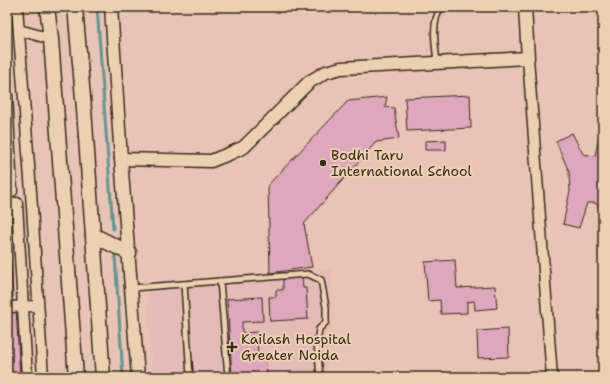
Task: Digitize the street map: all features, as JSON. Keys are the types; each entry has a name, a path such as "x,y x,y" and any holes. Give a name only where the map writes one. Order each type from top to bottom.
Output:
{"main road":[{"path":"47,7 51,39 76,377"},
{"path":"75,7 104,377"},
{"path":"93,235 129,253"}],"street":[{"path":"17,7 43,377"},
{"path":"111,7 138,377"},
{"path":"525,7 552,377"},
{"path":"19,30 51,39"},
{"path":"121,159 211,161 231,153 244,147 309,82 326,72 341,68 528,58"},
{"path":"7,95 12,191 7,192"},
{"path":"8,115 25,114"},
{"path":"7,204 17,203 27,377"},
{"path":"7,307 38,306"}],"lane":[{"path":"437,63 434,31 436,14 441,7"},
{"path":"132,288 308,274 321,280 326,307 326,322 319,330 317,343 320,377"},
{"path":"220,281 228,377"},
{"path":"184,284 190,377"}],"shaded area":[{"path":"331,269 332,329 325,330 327,377 152,377 147,284"}],"building":[{"path":"470,95 471,128 407,131 405,98"},
{"name":"Bodhi Taru International School","path":"387,97 385,107 394,108 399,139 376,142 304,224 312,267 270,273 268,185 348,101"},
{"path":"603,130 603,218 596,203 587,203 579,228 563,224 570,191 569,172 556,141 572,133 583,154 595,156 600,131"},
{"path":"446,140 446,150 425,150 425,141"},
{"path":"7,210 13,297 7,298"},
{"path":"455,260 457,288 495,286 497,308 475,310 474,301 467,302 467,313 441,314 440,300 428,301 425,262"},
{"path":"302,277 303,288 306,288 308,319 270,321 269,297 276,297 276,290 283,290 283,278"},
{"path":"262,297 263,321 242,322 242,333 257,332 258,360 266,359 267,377 232,377 227,299"},
{"path":"16,310 20,377 7,377 7,311"},
{"path":"508,329 509,357 478,358 477,331"}],"waterway":[{"path":"97,7 113,229"},
{"path":"115,255 123,377"}],"place":[{"name":"Bodhi Taru International School","path":"323,163"},
{"name":"Kailash Hospital Greater Noida","path":"232,347"}]}
